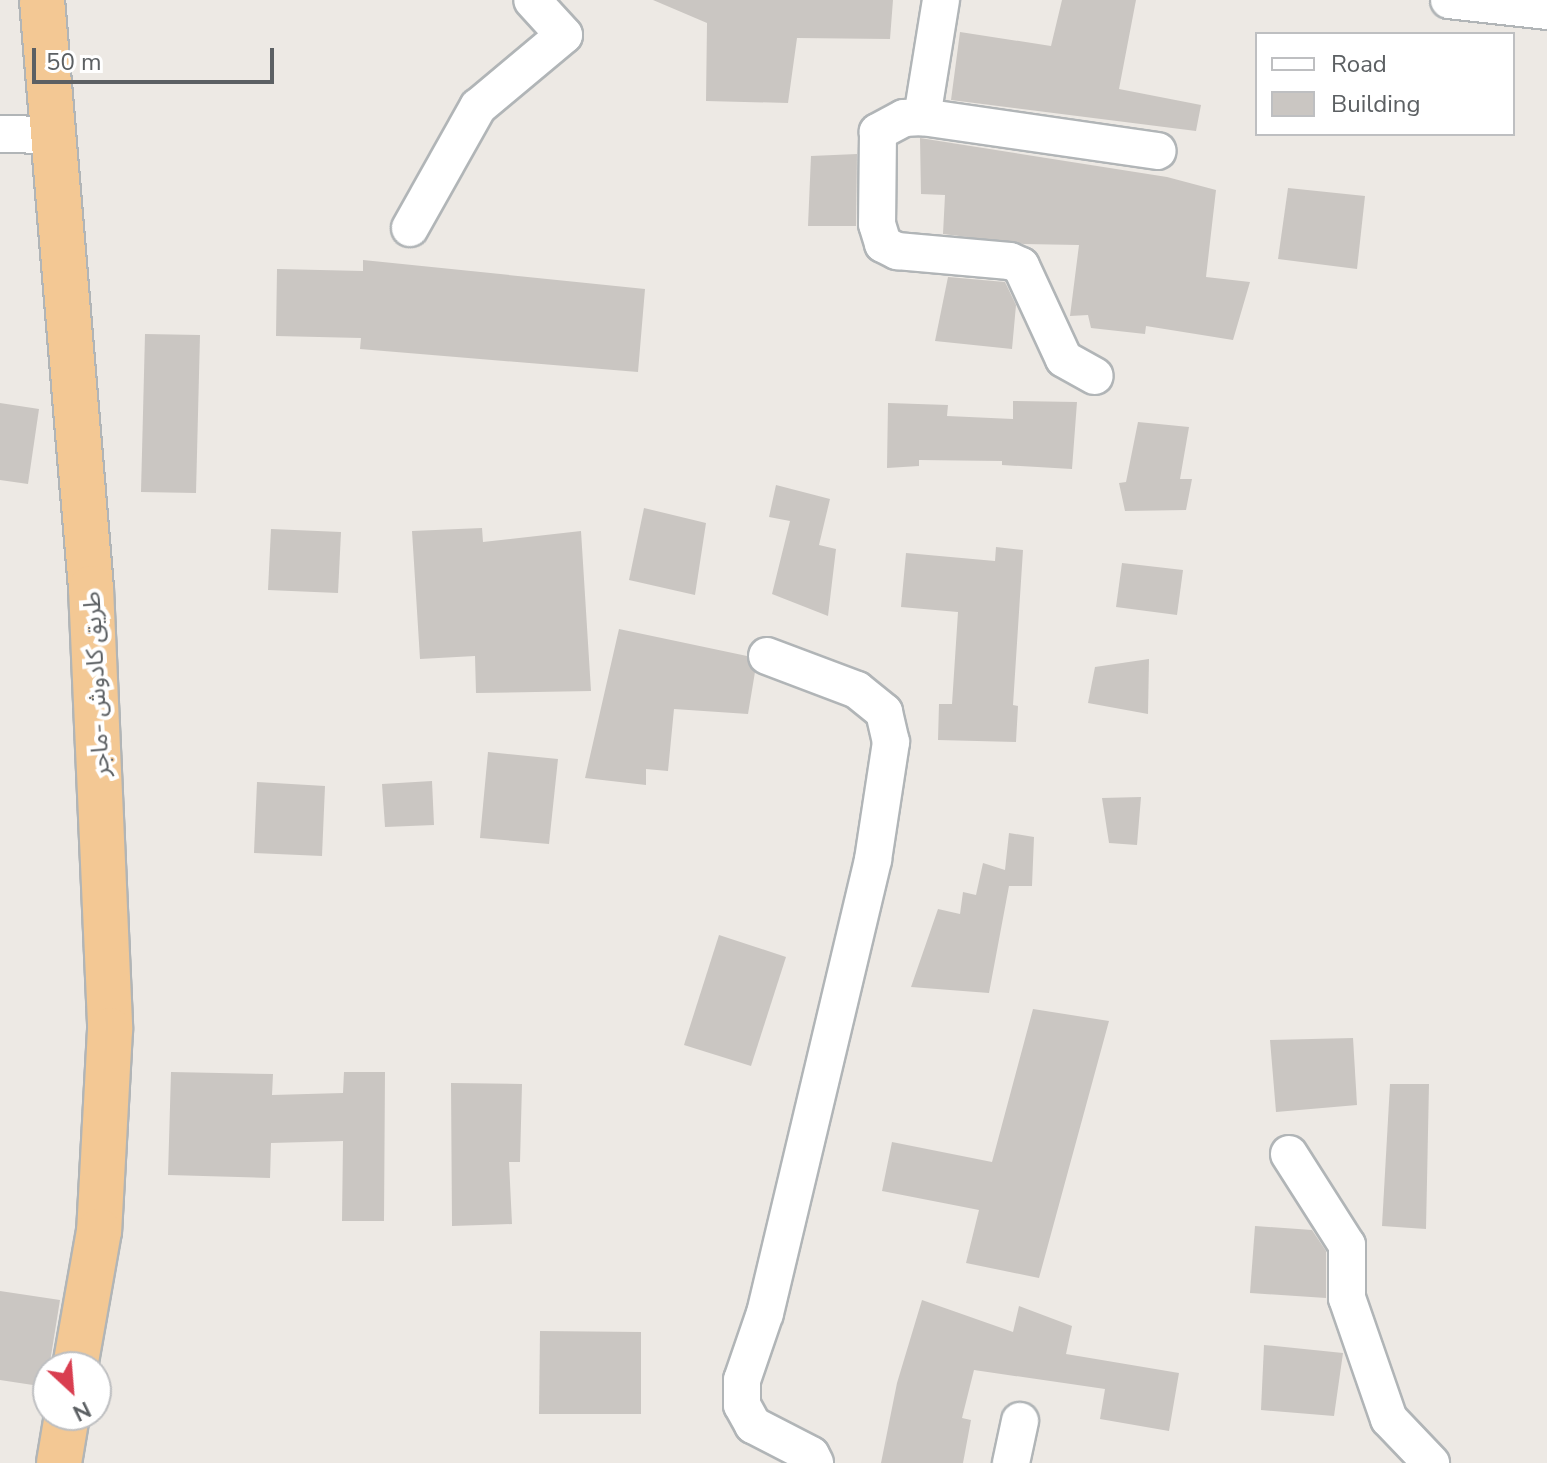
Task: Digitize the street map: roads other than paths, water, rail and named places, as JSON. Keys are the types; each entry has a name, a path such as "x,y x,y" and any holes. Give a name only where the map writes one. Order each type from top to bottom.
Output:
{"highway":[{"name":"طريق كادوش -ماجر","path":"42,0 91,588 110,1030 99,1231 78,1351"},
{"path":"59,1463 64,1431"}],"street":[{"path":"410,228 478,107 564,35 532,0"},
{"path":"922,117 941,0"},
{"path":"1449,0 1547,11"},
{"path":"1095,376 1064,359 1021,266 1010,261 897,251 883,244 877,224 878,132 904,118 922,117 1158,151"},
{"path":"0,134 52,135"},
{"path":"767,656 857,690 884,712 891,742 873,860 765,1313 742,1380 742,1405 753,1425 811,1455 815,1463"},
{"path":"1289,1154 1347,1245 1347,1298 1389,1419 1431,1463"},
{"path":"1011,1463 1020,1421"}]}
